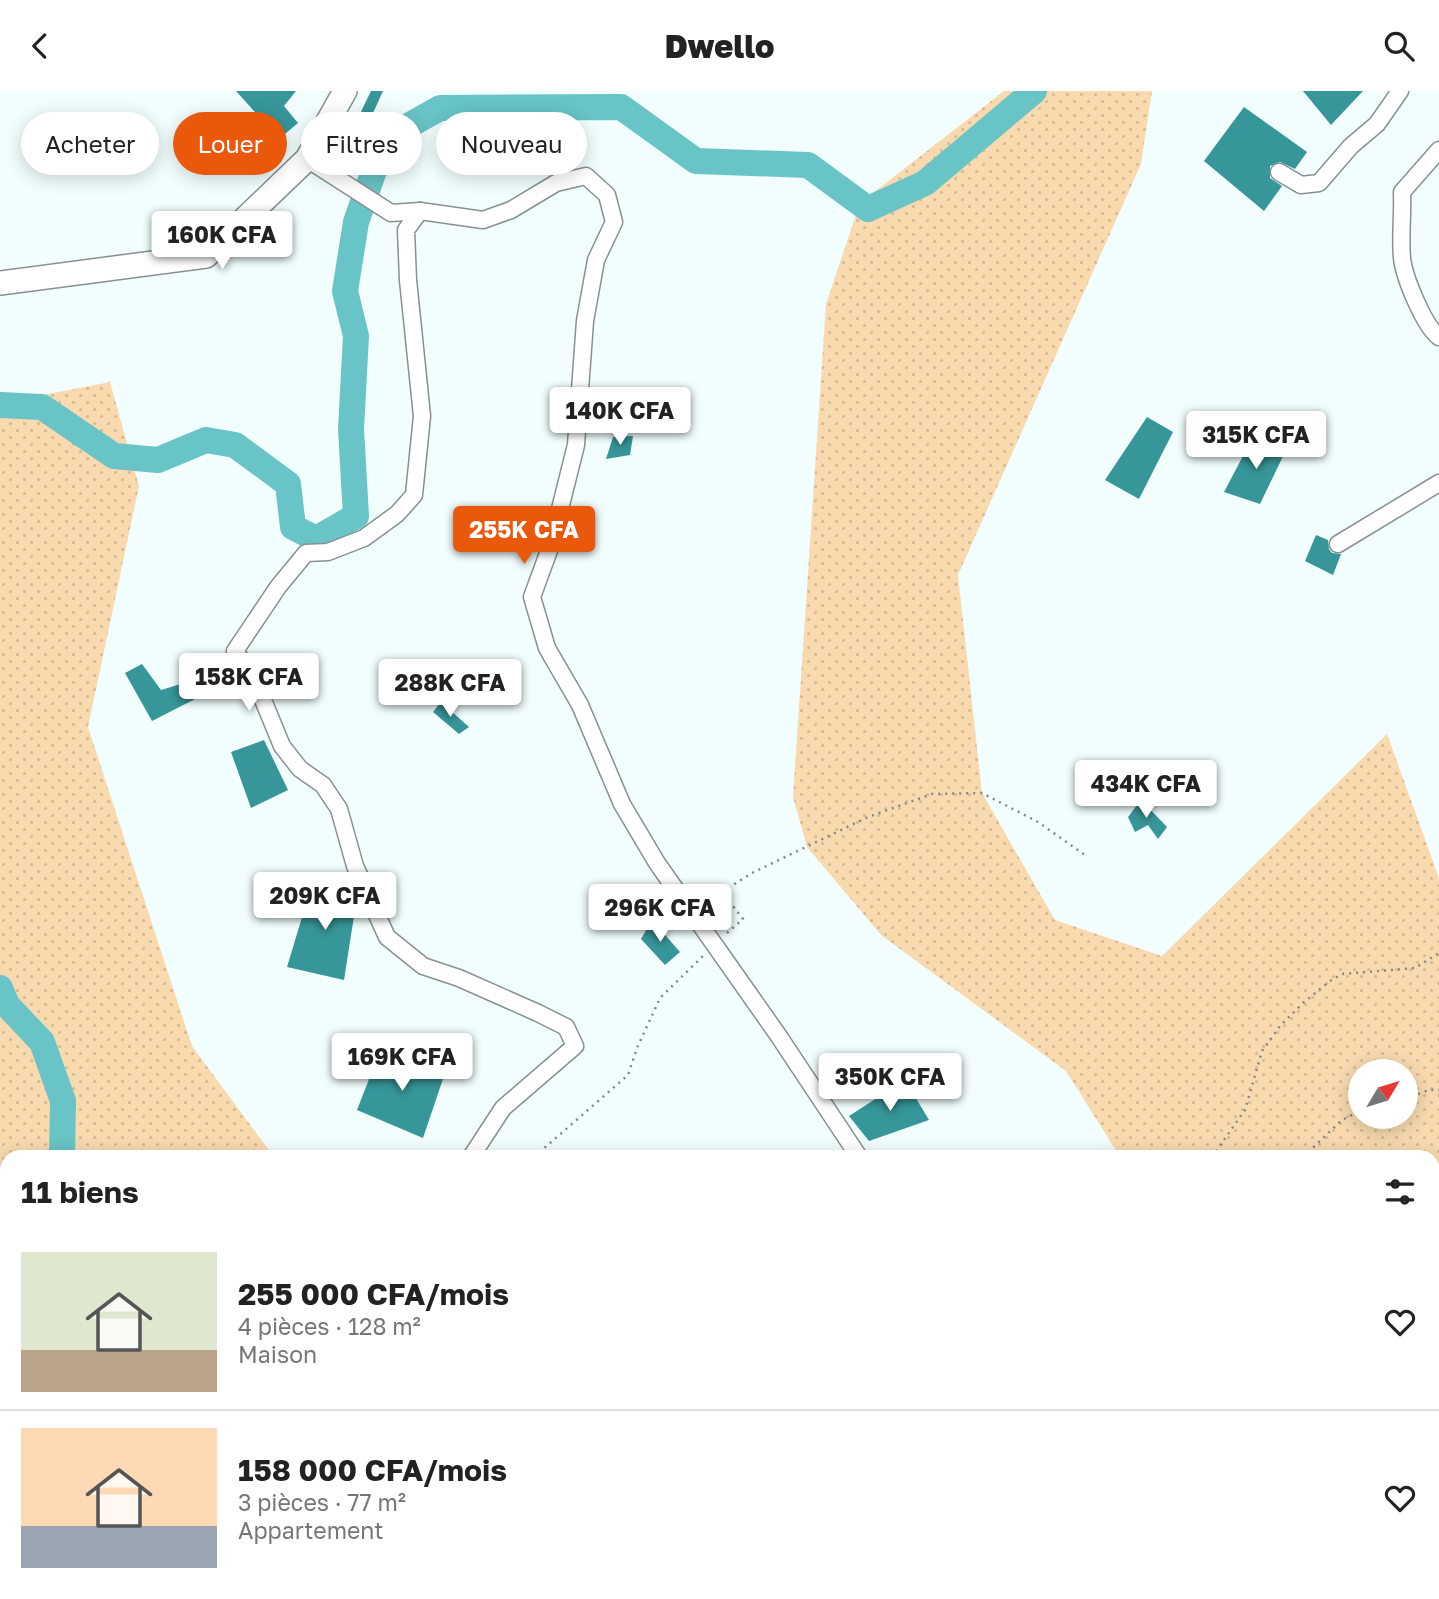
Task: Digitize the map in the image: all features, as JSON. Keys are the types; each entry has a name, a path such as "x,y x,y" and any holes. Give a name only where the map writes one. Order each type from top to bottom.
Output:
{"street":[{"path":"333,112 345,91"},
{"path":"1279,172 1301,185 1320,183 1351,146 1377,124 1399,91"},
{"path":"1439,150 1402,192 1402,261 1420,309 1432,332 1439,337"},
{"path":"0,283 206,256 301,165"},
{"path":"332,175 391,213 420,211 483,220 511,210 556,183 586,176 607,195 614,222 596,260 585,321 576,445 551,545 532,597 547,648 580,705 622,804 657,863 778,1035 854,1150"},
{"path":"420,211 406,230 408,280 422,416 414,495 397,514 364,538 328,552 306,553 278,587 235,650 254,678 282,746 300,769 323,785 339,809 355,866 387,937 424,966 459,978 566,1027 575,1047 503,1108 476,1150"},
{"path":"1338,544 1439,483"}],"path":[{"path":"542,1150 628,1075 660,998 743,919 722,892 752,873 868,817 932,794 982,793 1038,822 1085,855"},
{"path":"1217,1150 1245,1110 1262,1051 1280,1026 1303,1003 1342,974 1415,968 1439,953"},
{"path":"1418,1094 1439,1090"},
{"path":"1310,1150 1348,1117"}],"shaded area":[{"path":"1004,91 1152,91 1141,164 958,575 982,793 1055,920 1162,956 1387,734 1439,878 1439,1150 1116,1150 1066,1071 881,935 807,847 793,797 826,304 860,203"},
{"path":"110,382 139,486 88,727 192,1046 269,1150 0,1150 0,406 7,402"}],"building":[{"path":"236,91 296,91 284,106 298,123 287,132 287,112 255,112"},
{"path":"371,91 383,91 373,112 361,112"},
{"path":"1303,91 1363,91 1331,125"},
{"path":"1244,107 1307,152 1295,169 1280,162 1270,166 1270,178 1282,186 1264,211 1204,161"},
{"path":"1147,417 1173,432 1139,499 1105,480"},
{"path":"633,436 630,455 606,459 613,437"},
{"path":"1253,437 1286,450 1260,504 1224,492"},
{"path":"1316,535 1328,540 1332,553 1341,554 1333,575 1305,561"},
{"path":"142,664 161,690 194,680 199,697 152,721 125,673"},
{"path":"441,702 469,727 459,734 433,712"},
{"path":"264,740 288,790 251,808 231,752"},
{"path":"1141,800 1167,827 1158,839 1148,825 1135,832 1128,817"},
{"path":"313,881 356,894 357,897 344,980 287,967"},
{"path":"652,920 680,952 665,965 641,939"},
{"path":"380,1051 446,1070 423,1138 357,1110"},
{"path":"905,1080 929,1120 869,1141 849,1116"}],"waterway":[{"path":"0,405 42,407 114,456 158,460 206,440 235,445 288,484 293,527 316,539 356,516 351,429 356,336 345,291 356,222 385,139 440,108 621,107 696,161 808,165 868,209 925,183 1034,91"},
{"path":"0,988 7,1005 42,1042 63,1101 62,1150"}]}
